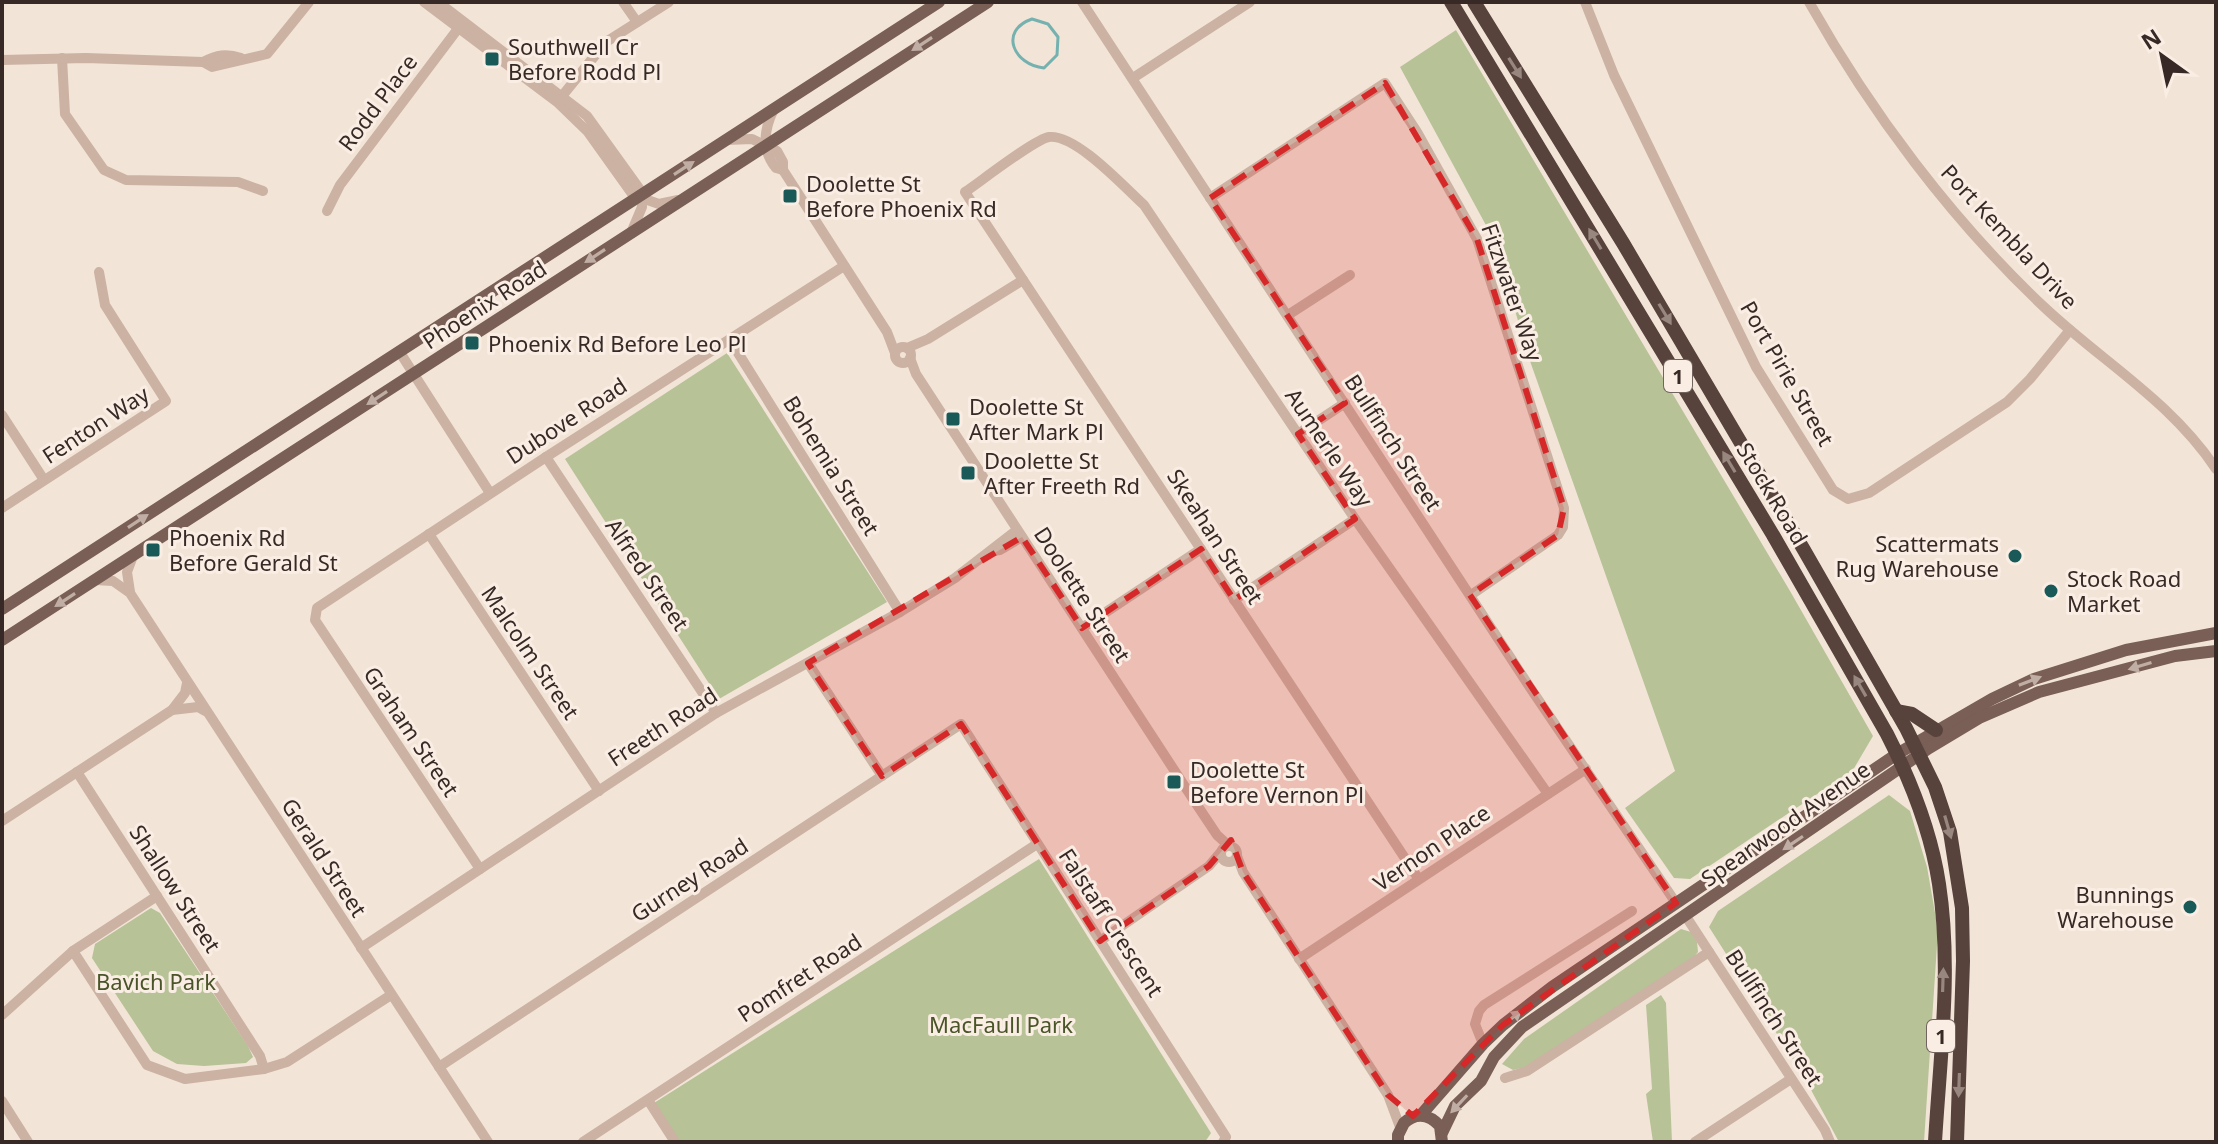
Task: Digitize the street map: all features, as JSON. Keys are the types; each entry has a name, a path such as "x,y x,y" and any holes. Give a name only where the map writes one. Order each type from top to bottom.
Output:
{"highway":[{"name":"Stock Road","path":"1451,2 1767,526 1900,760 1929,839 1942,908 1943,985 1935,1142"},
{"name":"Stock Road","path":"1474,2 1623,243 1896,711 1935,787 1950,832 1960,884 1963,961 1957,1142"},
{"path":"1896,711 1912,714 1936,730"}],"main road":[{"name":"Phoenix Road","path":"2,609 939,2"},
{"name":"Phoenix Road","path":"2,640 988,2"},
{"path":"2201,635 2216,625"},
{"name":"Spearwood Avenue","path":"1917,749 1936,730 2034,679 2126,650 2216,633"},
{"name":"Spearwood Avenue","path":"1400,1127 1417,1116 1503,1025 1552,987 1676,903 1917,749 2039,692 2175,656 2216,651"},
{"name":"Spearwood Avenue","path":"1442,1137 1455,1106 1481,1081 1494,1057 1522,1027 1685,915 1900,760"},
{"name":"Spearwood Avenue","path":"1417,1116 1435,1120 1442,1137"},
{"path":"1398,1142 1400,1127"}],"street":[{"path":"2,60 62,58 203,62 217,55 243,59 267,54 309,2"},
{"path":"424,2 461,25 559,100 588,132 628,190 659,204 684,199"},
{"path":"438,2 461,25"},
{"path":"623,2 637,22"},
{"path":"559,100 606,42 669,2"},
{"name":"Bullfinch Street","path":"1082,2 1676,903"},
{"path":"1133,78 1250,2"},
{"name":"Port Pirie Street","path":"1585,2 1614,75 1756,367 1839,495 1848,499 1869,493 2007,402 2070,330"},
{"name":"Port Kembla Drive","path":"1809,2 1849,68 1944,199 2017,280 2070,330 2166,408 2216,469"},
{"name":"Rodd Place","path":"327,211 340,185 461,25"},
{"path":"62,58 65,114 104,170 126,180 238,182 263,191"},
{"name":"Fitzwater Way","path":"1210,198 1385,83 1417,132 1477,239 1564,508 1563,527 1558,535 1471,595"},
{"path":"726,140 752,139 767,145 765,131 774,109"},
{"name":"Skeahan Street","path":"1065,138 1046,137 965,192 1418,878"},
{"name":"Aumerle Way","path":"1065,138 1144,205 1355,519 1548,794"},
{"name":"Doolette Street","path":"767,145 777,151 783,162 783,170 844,266 905,354 1217,835 1227,855 1243,872 1388,1095 1400,1127"},
{"path":"631,233 642,207 641,196"},
{"name":"Dubove Road","path":"316,614 317,608 490,493 844,266"},
{"name":"Fenton Way","path":"2,508 166,401 105,305 99,272"},
{"path":"1288,315 1350,275"},
{"path":"905,354 1023,280"},
{"name":"Bohemia Street","path":"730,340 900,612"},
{"path":"399,351 490,493"},
{"path":"1298,434 1345,403"},
{"path":"2,415 44,480"},
{"name":"Alfred Street","path":"546,457 716,713"},
{"path":"1234,600 1355,519"},
{"name":"Malcolm Street","path":"429,534 599,791"},
{"name":"Freeth Road","path":"361,948 716,713 900,612 993,551 1000,550 1020,534"},
{"path":"1082,628 1201,549"},
{"path":"130,593 127,572 133,556"},
{"path":"95,580 113,581 130,593"},
{"name":"Gerald Street","path":"130,593 488,1142"},
{"name":"Graham Street","path":"316,614 315,620 480,869"},
{"path":"808,663 882,776"},
{"path":"2,821 172,710 185,693 187,683"},
{"path":"172,710 198,707 207,713"},
{"name":"Gurney Road","path":"439,1067 961,724"},
{"name":"Falstaff Crescent","path":"961,724 1226,1137 1223,1142"},
{"name":"Vernon Place","path":"1299,959 1586,769"},
{"name":"Shallow Street","path":"77,772 260,1056 264,1069"},
{"name":"Pomfret Road","path":"583,1142 1037,844"},
{"path":"1100,941 1227,855"},
{"path":"2,1015 73,951 157,896"},
{"path":"1483,1044 1475,1024 1484,1005 1632,911"},
{"name":"Bullfinch Street","path":"1685,915 1830,1142"},
{"path":"73,951 147,1065 185,1079 264,1069 287,1062 391,995"},
{"path":"1505,1078 1527,1071 1709,952"},
{"path":"1695,1142 1791,1079"},
{"name":"Doolette Street","path":"1388,1095 1417,1116"},
{"path":"648,1100 675,1142"},
{"path":"2,1101 28,1142"}],"highlighted area":[{"path":"1385,83 1477,239 1564,508 1558,535 1470,595 1676,903 1503,1025 1413,1116 1388,1095 1243,872 1231,840 1209,866 1100,941 961,724 882,776 808,663 1022,537 1082,628 1201,549 1234,600 1355,519 1298,434 1345,403 1210,198"}],"green space":[{"path":"1456,30 1873,736 1853,770 1690,879 1674,878 1625,808 1675,771 1530,361 1494,240 1400,67"},
{"path":"727,353 887,602 719,699 565,459"},
{"path":"1889,795 1910,811 1927,867 1938,930 1924,1142 1839,1142 1803,1075 1709,927 1718,911"},
{"name":"MacFaull Park","path":"1039,859 1211,1133 1205,1142 679,1142 654,1103"},
{"name":"Bavich Park","path":"151,908 160,913 248,1046 253,1057 246,1063 177,1064 153,1051 92,958 95,944"},
{"path":"1681,929 1691,932 1697,942 1698,952 1693,958 1526,1067 1513,1070 1502,1064 1524,1039"},
{"path":"1661,995 1666,1003 1672,1142 1653,1142 1646,1094 1652,1089 1646,1005"}],"waterway":[{"path":"1032,19 1048,24 1058,37 1057,55 1044,68 1025,61 1014,47 1015,31 1032,19"}],"place":[{"name":"Southwell Cr Before Rodd Pl","path":"492,59"},
{"name":"Doolette St Before Phoenix Rd","path":"790,196"},
{"name":"Phoenix Rd Before Leo Pl","path":"472,343"},
{"name":"Doolette St After Mark Pl","path":"953,419"},
{"name":"Doolette St After Freeth Rd","path":"968,473"},
{"name":"Phoenix Rd Before Gerald St","path":"153,550"},
{"name":"Scattermats Rug Warehouse","path":"2015,556"},
{"name":"Stock Road Market","path":"2051,591"},
{"name":"Doolette St Before Vernon Pl","path":"1174,782"},
{"name":"Bunnings Warehouse","path":"2190,907"}]}
